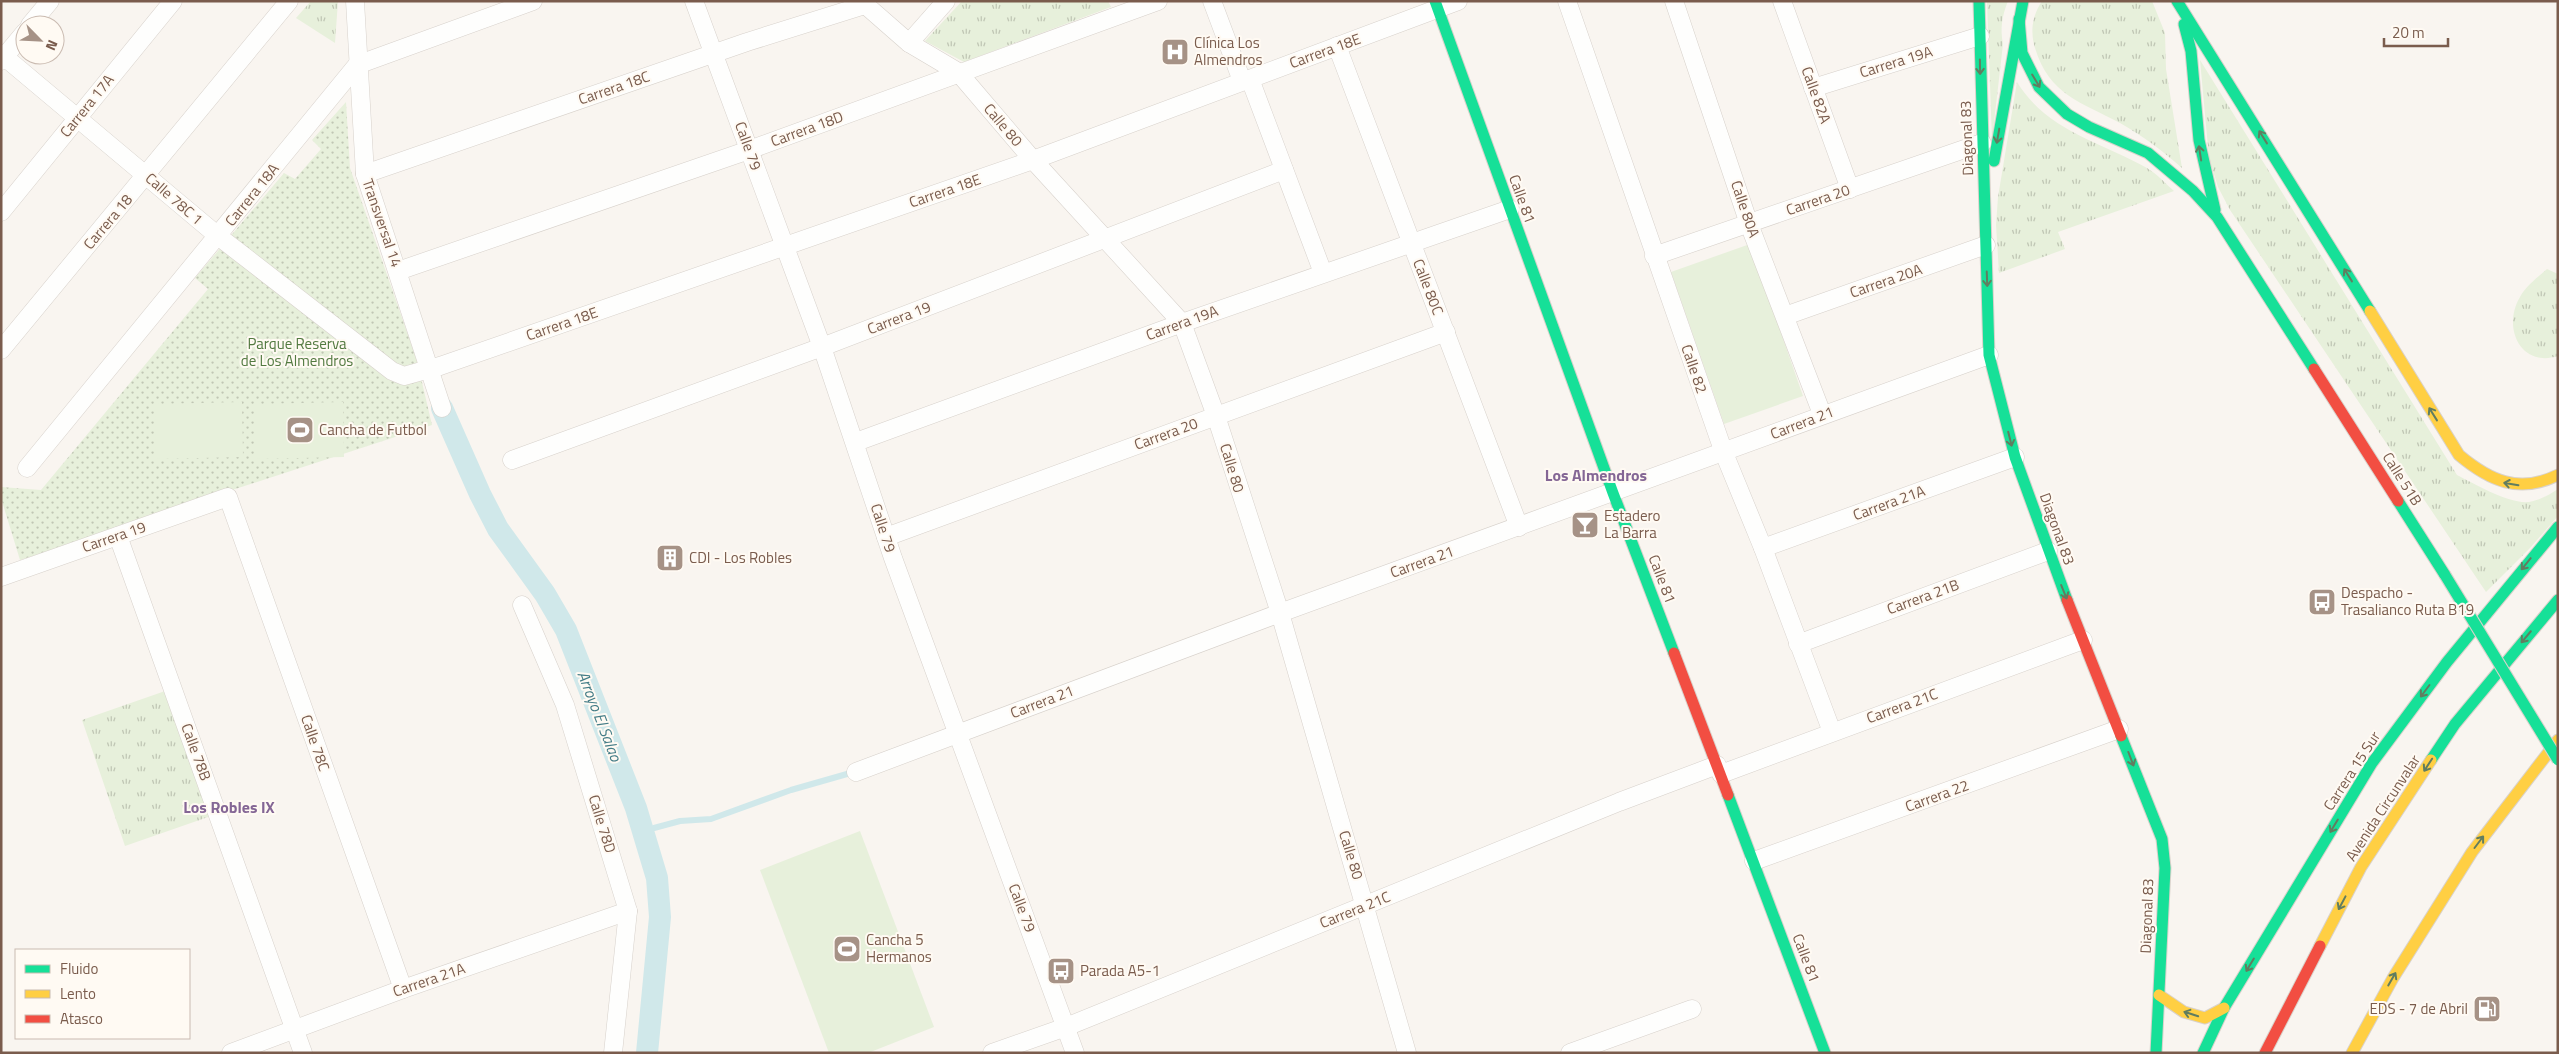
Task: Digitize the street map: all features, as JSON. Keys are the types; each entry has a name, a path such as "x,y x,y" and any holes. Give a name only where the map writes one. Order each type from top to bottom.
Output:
{"main road":[{"name":"Diagonal 83","path":"1979,1 1989,355 2015,458 2048,551 2162,839 2165,868 2156,1053"},
{"path":"1985,213 2023,1"},
{"path":"2176,1 2187,30 2192,54 2198,144 2202,168 2217,217"},
{"path":"2176,1 2216,60 2459,455 2476,471 2495,480 2515,485 2534,485 2558,475"},
{"name":"Calle 81","path":"1436,5 1613,493 1754,861 1825,1053"},
{"path":"2019,19 2022,53 2036,84 2060,110 2090,127 2124,140 2147,153 2180,176 2217,217"},
{"name":"Calle 51B","path":"2217,217 2445,574 2558,760"},
{"name":"Carrera 15 Sur","path":"2203,1053 2224,1008 2372,763 2447,662 2558,527"},
{"name":"Avenida Circunvalar","path":"2266,1053 2362,867 2455,724 2558,600"},
{"path":"2352,1053 2393,978 2472,852 2558,740"},
{"path":"2159,995 2184,1012 2205,1018 2224,1008"}],"street":[{"path":"38,15 50,1"},
{"name":"Carrera 17A","path":"1,212 173,1"},
{"name":"Carrera 18","path":"1,350 289,1"},
{"name":"Transversal 14","path":"355,1 357,65 365,174 442,408"},
{"path":"357,65 532,1"},
{"name":"Calle 79","path":"694,1 786,247 856,442 886,536 1076,1053"},
{"path":"909,43 946,1"},
{"name":"Carrera 18D","path":"398,271 749,150 958,72 1158,1"},
{"path":"1212,1 1284,170 1322,274"},
{"name":"Carrera 18E","path":"429,370 1033,160 1337,46 1436,5 1458,1"},
{"name":"Calle 82","path":"1567,1 1724,453 1763,548 1832,732"},
{"name":"Calle 80A","path":"1674,1 1749,224 1822,414"},
{"name":"Calle 82A","path":"1782,1 1850,189"},
{"name":"Carrera 18C","path":"365,174 863,3"},
{"name":"Calle 80","path":"863,3 909,43 958,72 1033,160 1182,323 1216,416 1280,613 1366,905 1407,1053"},
{"name":"Carrera 19A","path":"1813,88 1980,36"},
{"path":"2,57 15,43"},
{"name":"Calle 80C","path":"1337,46 1519,527"},
{"name":"Calle 78C 1","path":"2,57 147,175 218,236 392,371 404,376 429,370"},
{"name":"Carrera 18A","path":"27,468 357,65"},
{"name":"Carrera 20","path":"1654,256 1982,144"},
{"name":"Carrera 19","path":"512,460 822,347 1284,170"},
{"name":"Carrera 19A","path":"856,442 1182,323 1510,209"},
{"name":"Carrera 20A","path":"1785,316 1986,245"},
{"name":"Carrera 20","path":"886,536 1446,332"},
{"name":"Carrera 21","path":"856,772 1280,613 1724,453 1822,414 1989,355"},
{"name":"Carrera 21A","path":"1763,548 2015,458"},
{"name":"Carrera 19","path":"1,577 228,497"},
{"name":"Calle 78C","path":"228,497 403,989"},
{"name":"Calle 78B","path":"118,536 304,1053"},
{"name":"Carrera 21B","path":"1798,644 2048,551"},
{"name":"Calle 78D","path":"522,605 565,705 628,911 613,1053"},
{"name":"Carrera 21C","path":"992,1053 1066,1027 1619,802 1832,732 2083,640"},
{"name":"Carrera 22","path":"1754,861 2119,729"},
{"name":"Carrera 21A","path":"231,1053 403,989 628,911"},
{"path":"1570,1053 1692,1009"}],"green space":[{"path":"311,1 338,1 335,43 296,18"},
{"path":"962,1 1108,1 1111,7 964,62 925,41"},
{"path":"1987,1 2008,1 2002,22 2003,44 1992,140"},
{"path":"2042,1 2152,1 2165,33 2166,69 2182,168 2137,133 2068,95 2049,77 2041,64 2033,36 2034,18"},
{"path":"2200,60 2457,475 2492,493 2521,502 2537,500 2558,489 2558,516 2531,547 2486,592 2230,210 2218,187 2209,158"},
{"path":"2017,82 2029,99 2059,124 2147,168 2174,191 2058,232 2065,249 1999,273 1996,225 1998,197"},
{"name":"Parque Reserva de Los Almendros","path":"346,102 350,168 417,361 432,425 223,493 114,531 20,560 1,498 1,487 41,490 208,289 195,278 284,173 295,179 321,149 312,140"},
{"path":"1750,244 1803,396 1724,424 1671,272"},
{"path":"2547,269 2558,274 2558,356 2545,358 2534,356 2525,351 2518,342 2514,332 2513,321 2520,297 2532,282"},
{"path":"242,402 243,457 156,459 155,404"},
{"name":"Cancha de Futbol","path":"343,402 344,457 256,459 256,404"},
{"path":"168,690 211,816 125,846 82,720"},
{"name":"Cancha 5 Hermanos","path":"860,831 934,1027 868,1053 829,1053 760,870"}],"waterway":[{"name":"Arroyo El Salao","path":"442,408 480,494 498,529 545,594 566,630 636,808 657,878 660,917 647,1053"},
{"path":"654,828 680,821 711,819 791,790 854,772"}],"traffic: fast":[{"path":"1435,1 1613,493 1674,653"},
{"path":"1979,1 1989,355 2015,457 2067,600"},
{"path":"1994,161 2023,1"},
{"path":"2177,1 2370,311"},
{"path":"2019,19 2022,53 2039,87 2067,114 2089,127 2148,153 2193,191 2217,217 2314,369"},
{"path":"2184,24 2191,51 2199,140 2215,210"},
{"path":"2398,501 2445,575"},
{"path":"2203,1053 2224,1008 2372,763 2447,662 2558,527"},
{"path":"2445,575 2558,760"},
{"path":"2431,760 2455,724 2558,600"},
{"path":"2121,736 2162,839 2165,868 2156,1053"},
{"path":"1728,795 1825,1053"}],"traffic: slow":[{"path":"2370,311 2459,455 2482,472 2506,482 2530,484 2558,475"},
{"path":"2352,1053 2393,978 2472,852 2558,740"},
{"path":"2320,946 2361,867 2431,760"},
{"path":"2159,995 2184,1012 2205,1018 2224,1008"}],"traffic: jam":[{"path":"2314,369 2398,501"},
{"path":"2067,600 2121,736"},
{"path":"1674,653 1728,795"},
{"path":"2265,1053 2320,946"}],"place":[{"name":"Clínica Los Almendros","path":"1175,52"},
{"name":"Cancha de Futbol","path":"300,430"},
{"name":"Estadero La Barra","path":"1585,525"},
{"name":"CDI - Los Robles","path":"670,558"},
{"name":"Despacho - Trasalianco Ruta B19","path":"2322,602"},
{"name":"Cancha 5 Hermanos","path":"847,949"},
{"name":"Parada A5-1","path":"1061,971"},
{"name":"EDS - 7 de Abril","path":"2487,1009"}],"district":[{"name":"Los Almendros","path":"1596,475"},
{"name":"Los Robles IX","path":"229,807"}]}
